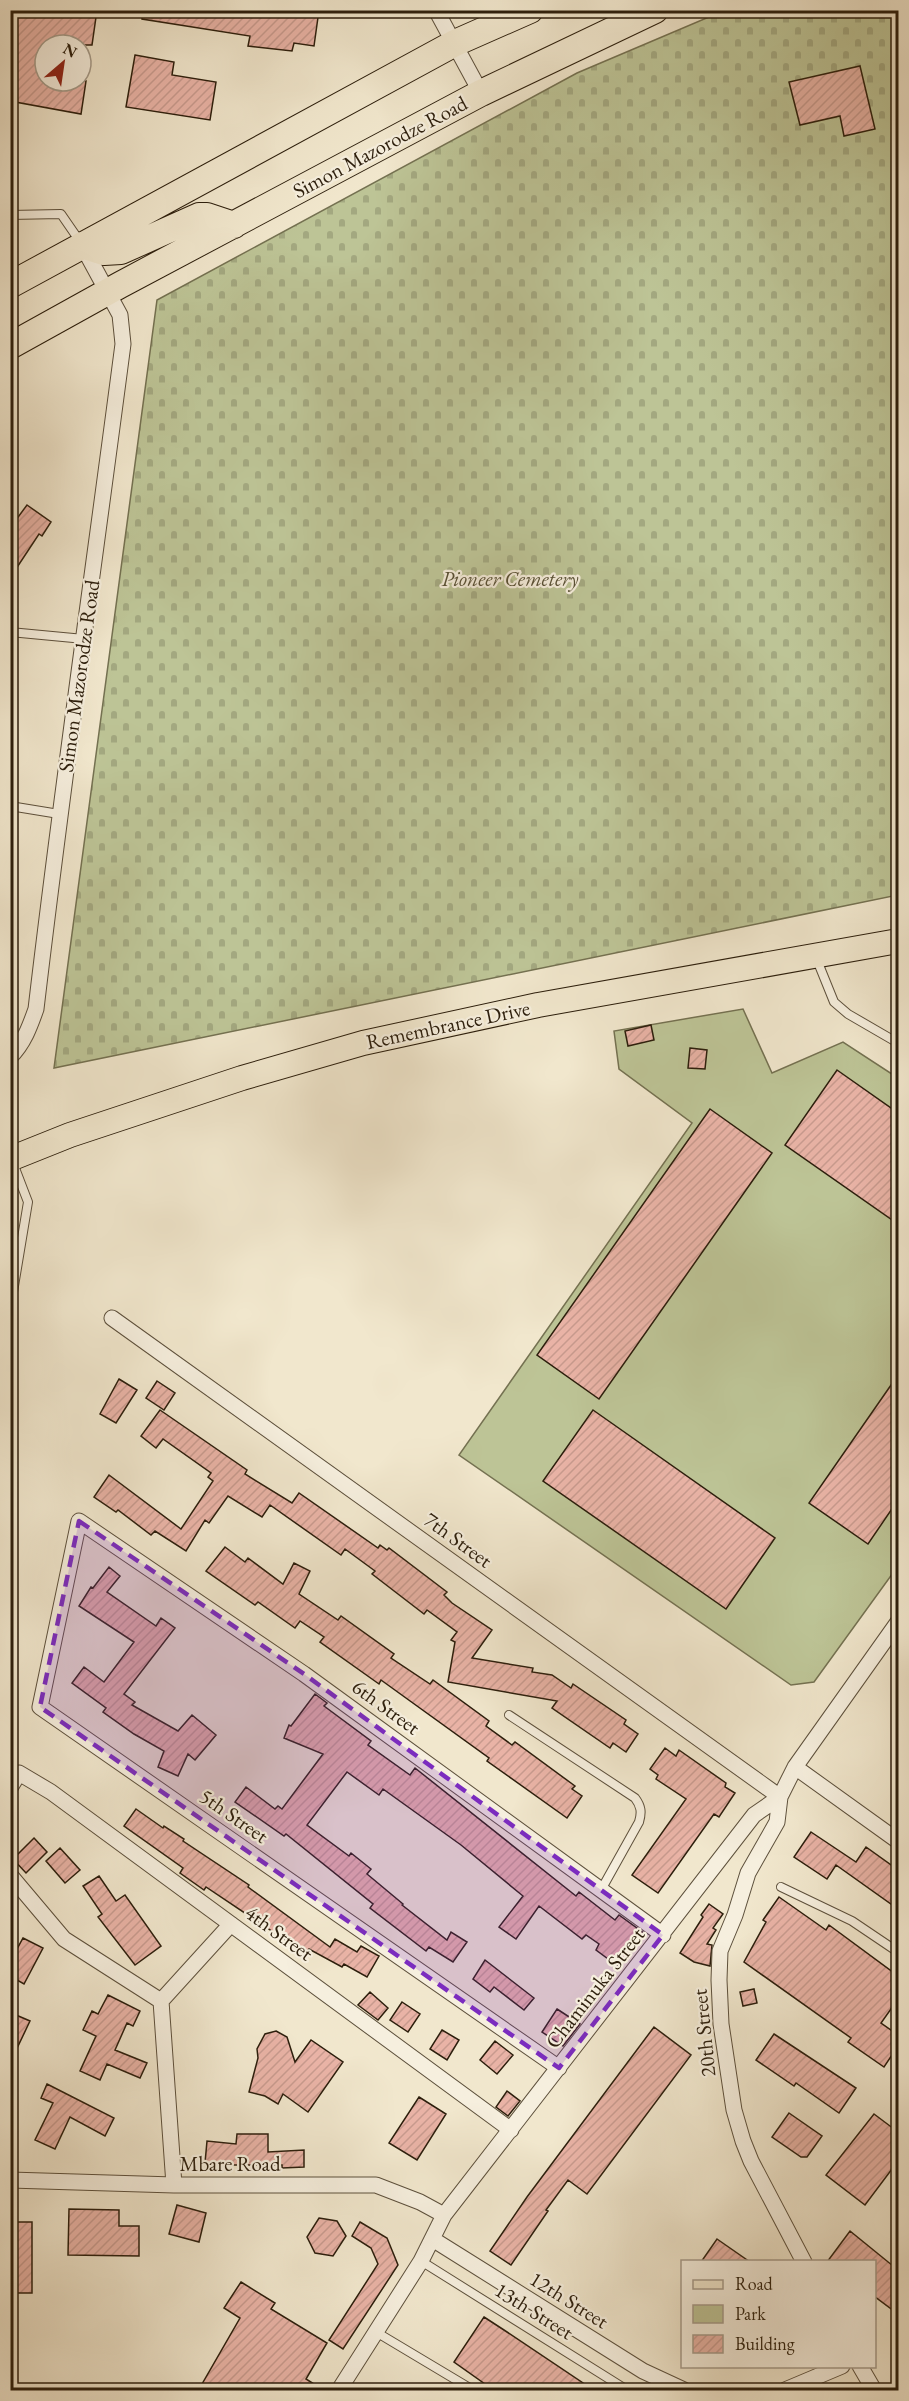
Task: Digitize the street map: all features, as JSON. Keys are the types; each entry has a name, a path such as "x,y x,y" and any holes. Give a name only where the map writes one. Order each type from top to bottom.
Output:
{"highway":[{"path":"10,285 456,44 530,10"},
{"name":"Simon Mazorodze Road","path":"10,346 481,93 655,10"},
{"path":"82,245 104,252 121,251 199,216 207,216 234,225"}],"main road":[{"name":"Remembrance Drive","path":"11,1159 70,1135 242,1078 363,1043 538,1005 898,941"}],"street":[{"path":"436,10 481,93"},
{"name":"Simon Mazorodze Road","path":"10,1057 18,1049 29,1029 36,1009 59,814 85,639 123,344 120,315 82,245"},
{"name":"7th Street","path":"112,1318 780,1797"},
{"name":"6th Street","path":"79,1521 304,1674 663,1935"},
{"name":"5th Street","path":"79,1521 40,1707 559,2068"},
{"name":"Chaminuka Street","path":"339,2391 434,2240 444,2215 754,1815 780,1797 795,1767 898,1622"},
{"path":"795,1767 898,1841"},
{"name":"4th Street","path":"10,1788 19,1773 51,1792 511,2130"},
{"name":"20th Street","path":"780,1797 777,1822 748,1874 720,1951 719,1980 723,2035 734,2110 743,2141 751,2161 803,2260"},
{"path":"10,1875 64,1939 161,2001"},
{"path":"174,2185 161,2001 231,1924"},
{"name":"Mbare Road","path":"10,2180 174,2185 376,2185 420,2202 444,2215"},
{"name":"12th Street","path":"434,2240 643,2371 684,2391"},
{"path":"785,2391 840,2368"},
{"path":"862,2368 874,2391"}],"lane":[{"path":"10,216 61,214 82,245"},
{"path":"10,632 85,639"},
{"path":"10,806 59,814"},
{"path":"815,956 834,1002 848,1014 898,1043"},
{"path":"10,1310 28,1202 11,1159"},
{"path":"509,1715 635,1798 639,1804 641,1815 639,1822 601,1890"},
{"path":"781,1887 852,1921 898,1952"},
{"name":"13th Street","path":"421,2261 627,2391"},
{"path":"376,2332 473,2391"}],"highlighted area":[{"path":"79,1521 304,1674 663,1935 559,2068 40,1707"}],"green space":[{"name":"Pioneer Cemetery","path":"723,11 898,11 898,895 54,1068 157,300 577,73"},
{"path":"743,1009 772,1073 843,1042 898,1078 898,1566 814,1682 791,1685 459,1455 692,1123 619,1069 614,1031"}],"building":[{"path":"10,10 97,10 93,38 93,33 33,33 33,93 84,93 81,114 10,101"},
{"path":"142,10 319,10 314,46 294,43 292,51 248,46 250,36 142,19"},
{"path":"135,55 174,62 172,75 216,82 210,120 126,107"},
{"path":"860,66 875,129 844,136 840,116 800,125 789,82"},
{"path":"27,505 51,522 42,536 39,534 10,578 10,528"},
{"path":"651,1025 654,1040 628,1046 625,1031"},
{"path":"690,1048 707,1050 705,1069 688,1068"},
{"path":"837,1070 898,1113 898,1224 785,1145"},
{"path":"710,1109 772,1153 599,1399 537,1355"},
{"path":"898,1375 898,1500 868,1544 809,1503"},
{"path":"119,1379 137,1390 116,1423 100,1414"},
{"path":"157,1381 175,1393 164,1410 146,1398"},
{"path":"160,1410 247,1470 245,1474 292,1503 299,1493 378,1548 380,1545 387,1550 389,1548 447,1592 444,1595 452,1603 492,1630 472,1658 533,1668 532,1672 552,1675 571,1688 573,1684 626,1720 624,1724 638,1734 626,1752 613,1743 610,1748 552,1708 557,1701 448,1682 455,1642 451,1640 457,1632 427,1610 424,1614 372,1574 375,1571 345,1549 341,1555 270,1505 262,1517 228,1496 209,1523 205,1520 186,1551 155,1531 151,1535 118,1510 116,1512 94,1497 109,1475 181,1529 213,1481 208,1477 211,1473 163,1439 156,1448 141,1436"},
{"path":"593,1410 775,1538 726,1609 543,1481"},
{"path":"225,1547 245,1562 248,1558 283,1584 294,1563 310,1571 299,1594 338,1620 341,1616 394,1654 391,1658 430,1684 433,1680 489,1721 486,1726 512,1745 515,1742 575,1786 572,1789 582,1796 567,1818 487,1761 489,1758 381,1680 379,1684 320,1642 324,1637 300,1621 295,1628 258,1602 255,1605 206,1571"},
{"path":"109,1567 120,1576 107,1592 156,1626 161,1618 175,1628 124,1694 135,1702 132,1705 178,1731 192,1715 216,1735 195,1760 188,1754 178,1776 158,1767 164,1751 134,1734 103,1712 106,1708 72,1683 84,1667 104,1682 134,1642 79,1606 91,1587 93,1588"},
{"path":"315,1694 327,1703 324,1706 371,1741 368,1745 410,1775 415,1768 576,1896 579,1892 615,1920 619,1915 645,1934 619,1967 596,1950 599,1944 586,1935 582,1939 539,1906 516,1939 499,1927 523,1896 461,1845 383,1789 379,1795 347,1772 307,1825 349,1856 351,1853 371,1869 367,1874 447,1940 451,1932 467,1942 453,1962 429,1947 426,1951 370,1908 373,1904 286,1834 284,1836 235,1802 246,1787 275,1809 278,1806 282,1809 323,1754 284,1738 289,1725 291,1726"},
{"path":"665,1748 676,1756 679,1750 726,1783 725,1787 735,1793 719,1817 714,1814 658,1893 632,1875 686,1799 656,1779 658,1775 650,1769"},
{"path":"136,1809 163,1828 164,1826 184,1839 183,1841 249,1885 248,1887 330,1947 335,1939 357,1952 361,1946 379,1956 367,1977 344,1964 342,1967 309,1949 306,1954 206,1887 204,1890 180,1873 183,1868 124,1826"},
{"path":"811,1832 856,1862 866,1847 898,1870 898,1909 836,1865 827,1879 794,1857"},
{"path":"34,1838 47,1852 26,1873 13,1859"},
{"path":"60,1848 80,1870 65,1883 46,1861"},
{"path":"99,1876 116,1901 125,1895 161,1946 135,1965 98,1917 102,1914 83,1886"},
{"path":"779,1897 826,1930 829,1925 898,1976 898,1999 881,2023 898,2035 898,2046 884,2067 848,2042 851,2038 744,1962 766,1922 763,1920"},
{"path":"709,1904 723,1914 713,1928 716,1930 707,1944 712,1945 710,1966 694,1962 680,1953"},
{"path":"23,1938 43,1948 24,1984 10,1976 10,1962"},
{"path":"485,1960 534,1998 524,2010 494,1987 490,1992 473,1979"},
{"path":"754,1989 757,2003 743,2006 740,1992"},
{"path":"370,1992 388,2008 378,2020 358,2005"},
{"path":"108,1995 140,2011 133,2026 127,2023 115,2050 147,2063 140,2078 107,2064 100,2080 80,2071 96,2036 83,2030 92,2011 98,2014"},
{"path":"402,2002 420,2014 408,2032 390,2020"},
{"path":"557,2009 580,2024 563,2046 542,2032"},
{"path":"16,2015 30,2021 10,2063 10,2026"},
{"path":"654,2027 691,2055 587,2194 568,2180 511,2265 490,2251 527,2197"},
{"path":"442,2030 459,2040 447,2060 430,2049"},
{"path":"276,2031 287,2037 295,2062 311,2040 343,2062 308,2112 283,2094 278,2104 265,2096 249,2092 258,2058 257,2049 265,2034"},
{"path":"774,2034 856,2088 839,2113 796,2083 794,2086 756,2060"},
{"path":"495,2041 513,2055 497,2074 480,2060"},
{"path":"47,2084 114,2118 105,2136 70,2117 55,2149 35,2140 53,2103 41,2098"},
{"path":"507,2091 520,2101 508,2116 496,2107"},
{"path":"419,2097 446,2114 417,2160 389,2143"},
{"path":"789,2113 822,2136 807,2157 801,2157 772,2137"},
{"path":"874,2114 898,2132 898,2161 865,2205 826,2175"},
{"path":"237,2134 268,2134 268,2152 304,2150 304,2167 282,2168 282,2165 205,2163 207,2141 236,2144"},
{"path":"177,2205 206,2213 199,2242 169,2234"},
{"path":"69,2209 119,2210 119,2226 139,2226 139,2256 68,2255"},
{"path":"319,2218 337,2221 346,2236 333,2256 315,2253 307,2237"},
{"path":"10,2222 32,2222 32,2293 10,2293"},
{"path":"360,2222 387,2238 398,2265 343,2349 329,2340 378,2264 371,2248 352,2236"},
{"path":"850,2231 898,2270 898,2314 876,2298 876,2260 828,2260"},
{"path":"717,2239 747,2260 702,2260"},
{"path":"241,2282 275,2303 271,2309 327,2343 306,2379 325,2391 198,2391 240,2318 224,2308"},
{"path":"484,2317 595,2391 495,2391 454,2362"}]}
